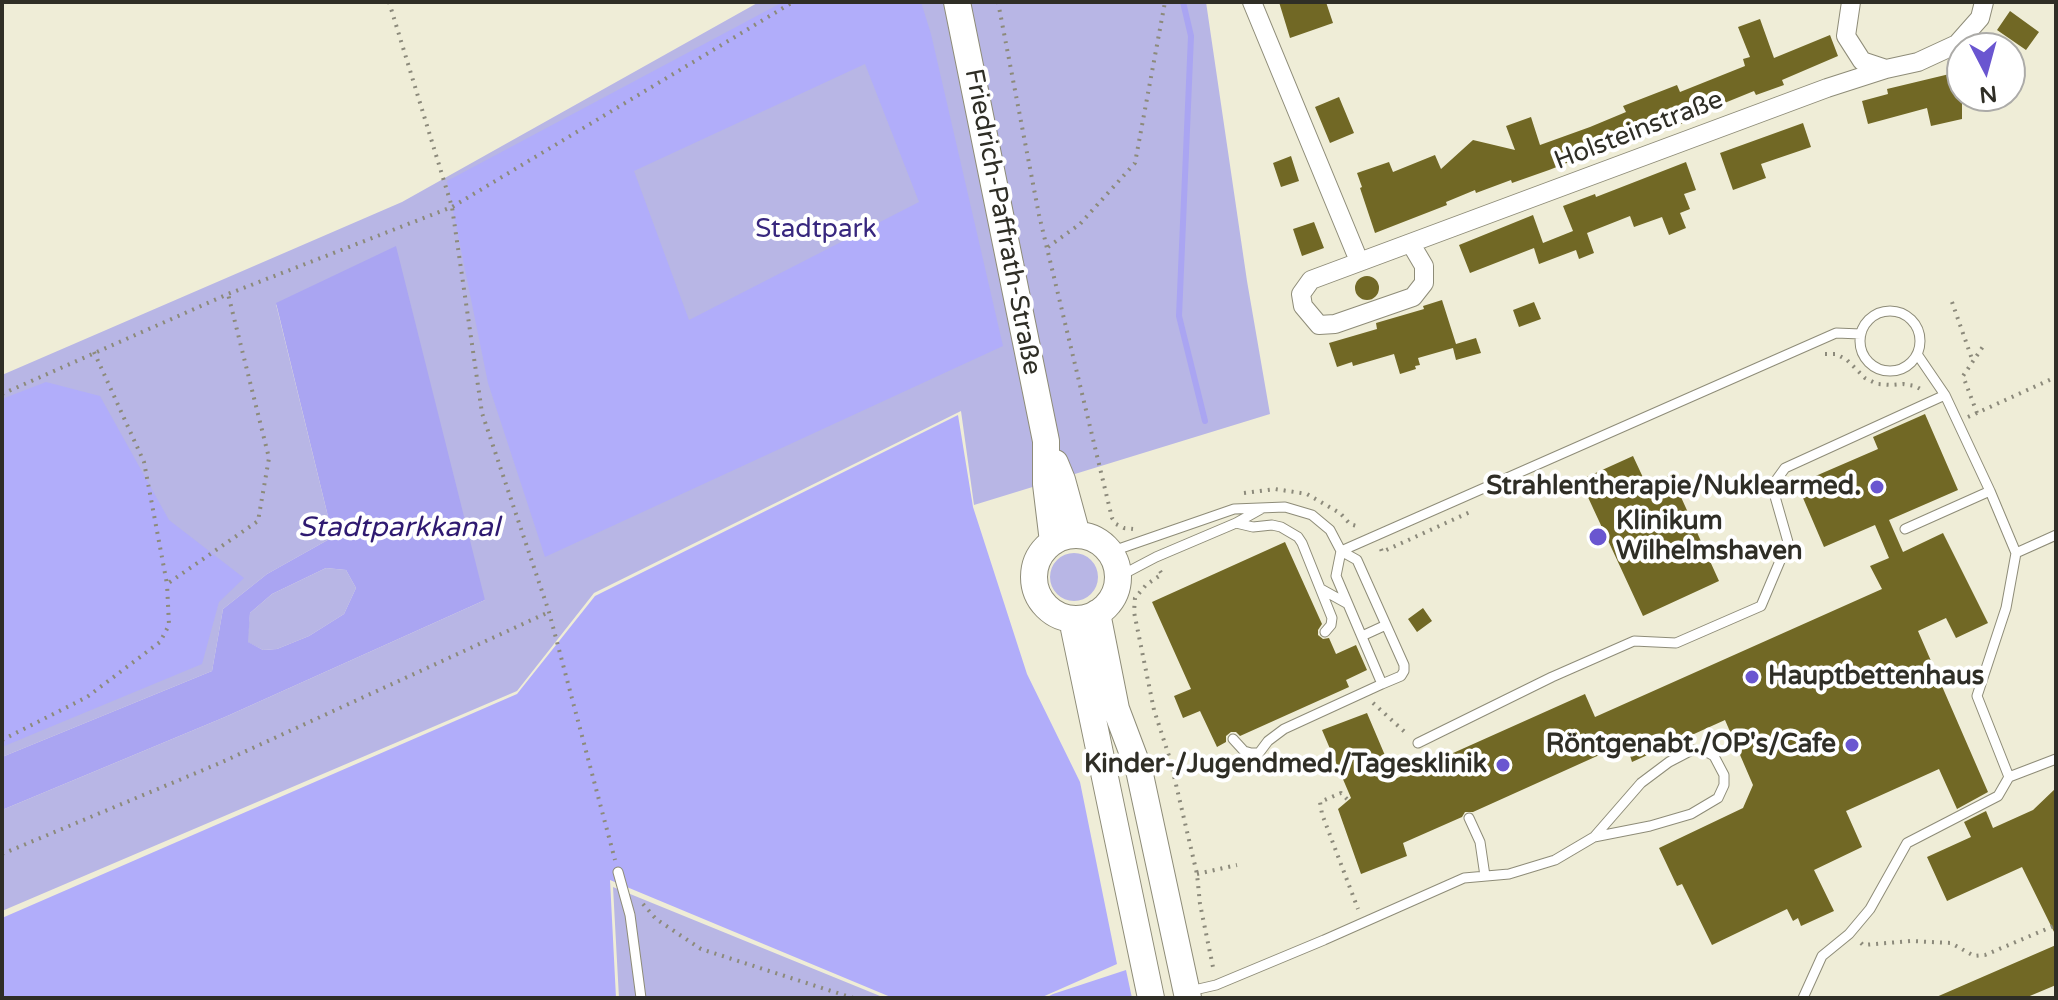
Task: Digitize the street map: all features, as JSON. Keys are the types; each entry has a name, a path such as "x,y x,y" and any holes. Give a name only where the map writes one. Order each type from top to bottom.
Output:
{"main road":[{"name":"Friedrich-Paffrath-Straße","path":"957,2 1046,441 1062,480 1065,539"},
{"path":"1089,537 1100,543 1114,564 1116,591 1108,604 1085,616 1060,616 1040,599 1035,587 1034,575 1043,551 1065,539 1089,537"},
{"path":"1085,616 1139,770 1188,995"},
{"path":"1085,616 1151,998"}],"street":[{"path":"1252,2 1359,261"},
{"path":"1851,2 1846,36 1862,61 1886,69"},
{"name":"Holsteinstraße","path":"1411,244 1424,266 1424,283 1413,297 1335,324 1319,325 1303,306 1301,294 1311,280 1827,88 1918,62 1957,44 1980,18 1984,2"}],"lane":[{"path":"1891,311 1909,318 1916,326 1920,345 1911,363 1904,368 1884,371 1875,368 1862,353 1861,334 1872,317 1891,311"},
{"path":"1341,551 1836,333 1861,334"},
{"path":"1917,354 1945,395 2016,553 2006,608 1977,696 2009,777"},
{"path":"1418,743 1552,677 1634,641 1676,643 1761,606 1788,542 1772,486 1785,468 1945,395"},
{"path":"1905,529 1990,491"},
{"path":"1114,564 1166,553 1236,523 1264,507"},
{"path":"1114,564 1234,509 1264,507 1285,507 1312,515 1330,530 1341,551 1357,560 1404,665 1401,676 1284,729 1268,741 1259,753 1244,751 1233,739"},
{"path":"1236,523 1253,527 1281,527 1298,537 1332,618 1325,632"},
{"path":"2016,553 2056,535"},
{"path":"1341,551 1336,576 1382,684"},
{"path":"1321,589 1348,604"},
{"path":"1362,636 1386,625"},
{"path":"1188,995 1464,878 1509,874 1555,860 1594,837 1641,783 1669,762 1692,750 1705,751 1714,756 1724,775 1724,785 1718,798 1691,814 1594,837"},
{"path":"1803,998 1822,956 1849,934 1870,909 1907,843 1998,796 2009,777 2056,759"},
{"path":"1469,818 1480,842 1485,876"},
{"path":"618,872 630,915 641,998"}],"path":[{"path":"389,2 452,207 482,413 549,612 618,872 656,919 701,949 853,998"},
{"path":"2,394 228,294 452,207 793,2"},
{"path":"998,2 1039,215 1112,518 1124,528 1134,529 1145,525"},
{"path":"1048,247 1080,224 1135,163 1165,2"},
{"path":"167,584 258,521 269,458 228,294"},
{"path":"1952,302 1973,360"},
{"path":"1977,413 1963,376 1984,345"},
{"path":"2,740 87,697 160,642 169,625 167,584 144,462 94,352"},
{"path":"1824,353 1836,354 1847,360 1865,378 1877,384 1915,386 1926,392 1933,401"},
{"path":"1957,422 2056,377"},
{"path":"1242,493 1275,489 1307,494 1340,513 1350,524 1370,526 1382,552 1479,508"},
{"path":"1152,580 1135,598 1134,612 1154,710 1170,759 1197,874 1216,985"},
{"path":"2,854 220,763 549,612"},
{"path":"1366,691 1373,704 1418,743"},
{"path":"1347,799 1341,793 1320,802 1363,923"},
{"path":"1197,874 1237,865"},
{"path":"1849,934 1863,945 1911,941 1951,943 1974,956 1985,955 2056,925"}],"green space":[{"name":"Stadtpark","path":"759,2 1206,2 1270,414 974,505 961,411 594,593 517,691 2,911 2,810 225,717 485,600 276,304 333,537 267,574 223,609 212,671 2,757 2,375 402,202"},
{"path":"1074,553 1091,560 1098,577 1091,594 1074,601 1057,594 1050,577 1057,560"},
{"path":"326,568 346,570 356,588 344,614 309,636 277,649 263,650 247,642 250,613 272,594"},
{"path":"613,887 885,998 619,998"}],"shaded area":[{"path":"783,2 921,2 1003,346 545,557 488,383 447,181","holes":["865,64 919,202 689,320 634,171"]},
{"path":"46,382 100,396 169,520 244,578 219,602 202,664 2,747 2,399"},
{"path":"958,415 973,507 1027,674 1080,782 1117,964 1040,998 893,998 610,880 616,998 2,998 2,918 517,694 595,596"},
{"path":"1126,970 1132,998 1045,998 1053,994"}],"water":[{"name":"Stadtparkkanal","path":"396,246 485,600 225,717 2,810 2,757 212,671 223,609 267,574 333,537 276,303","holes":["326,568 346,570 356,588 344,614 309,636 277,649 263,650 248,642 250,613 272,594"]}],"building":[{"path":"1279,2 1326,2 1333,23 1290,38"},
{"path":"2010,11 2039,32 2026,50 2026,32 1997,30"},
{"path":"1760,19 1774,58 1830,35 1838,56 1782,80 1784,85 1756,95 1754,91 1666,130 1664,125 1512,183 1511,180 1476,193 1475,190 1446,202 1447,205 1375,233 1357,173 1389,162 1393,172 1435,155 1441,169 1473,140 1515,150 1506,126 1531,117 1540,145 1590,127 1626,112 1623,106 1677,85 1680,92 1745,66 1743,59 1750,57 1738,27"},
{"path":"1946,75 1946,112 1962,112 1962,119 1931,126 1927,108 1868,124 1862,101 1888,94 1887,89"},
{"path":"1339,97 1354,133 1330,143 1315,107"},
{"path":"1803,123 1811,147 1761,164 1766,178 1733,190 1720,153"},
{"path":"1291,156 1299,181 1281,187 1273,163"},
{"path":"1686,162 1696,190 1684,194 1690,209 1680,213 1686,228 1669,235 1662,217 1634,227 1630,216 1587,233 1594,253 1579,259 1576,250 1539,264 1534,248 1470,273 1459,245 1533,215 1543,243 1573,231 1563,206 1595,194 1596,197"},
{"path":"1314,222 1324,248 1302,256 1293,229"},
{"path":"1367,276 1376,279 1379,288 1376,297 1367,300 1358,297 1355,288 1358,279"},
{"path":"1442,300 1456,344 1476,338 1481,353 1456,360 1453,348 1418,358 1420,365 1415,366 1416,369 1400,374 1394,354 1353,366 1352,362 1337,367 1329,343 1377,329 1376,323 1424,309 1423,306"},
{"path":"1534,302 1541,319 1519,327 1513,310"},
{"path":"1925,414 1958,490 1889,520 1903,552 1943,533 1988,623 1956,638 1946,618 1918,631 1988,792 1957,809 1939,769 1846,811 1862,847 1814,870 1834,911 1801,926 1798,918 1793,921 1787,909 1712,945 1682,884 1677,886 1659,848 1743,808 1753,785 1725,720 1632,762 1626,743 1473,812 1465,812 1462,817 1403,843 1407,856 1361,874 1338,809 1351,798 1322,730 1367,713 1395,779 1585,694 1595,717 1882,589 1870,566 1889,558 1875,525 1824,547 1797,484 1878,449 1873,437"},
{"path":"1633,456 1647,486 1671,475 1719,581 1643,616 1580,480"},
{"path":"1285,542 1322,624 1318,635 1323,639 1329,638 1336,654 1356,645 1367,670 1346,680 1349,687 1240,736 1231,732 1226,736 1226,742 1217,747 1200,711 1183,718 1174,696 1191,689 1152,602"},
{"path":"1423,608 1432,621 1417,632 1408,619"},
{"path":"2056,788 2056,936 2022,867 1947,901 1927,857 1971,837 1964,822 1986,811 1993,828 2033,810"},
{"path":"2056,945 2056,985 2025,998 1934,998"}],"waterway":[{"path":"1183,2 1191,36 1179,316 1205,421"}],"place":[{"name":"Strahlentherapie/Nuklearmed.","path":"1877,487"},
{"name":"Klinikum Wilhelmshaven","path":"1598,537"},
{"name":"Hauptbettenhaus","path":"1752,677"},
{"name":"Röntgenabt./OP's/Cafe","path":"1852,745"},
{"name":"Kinder-/Jugendmed./Tagesklinik","path":"1503,765"}]}
